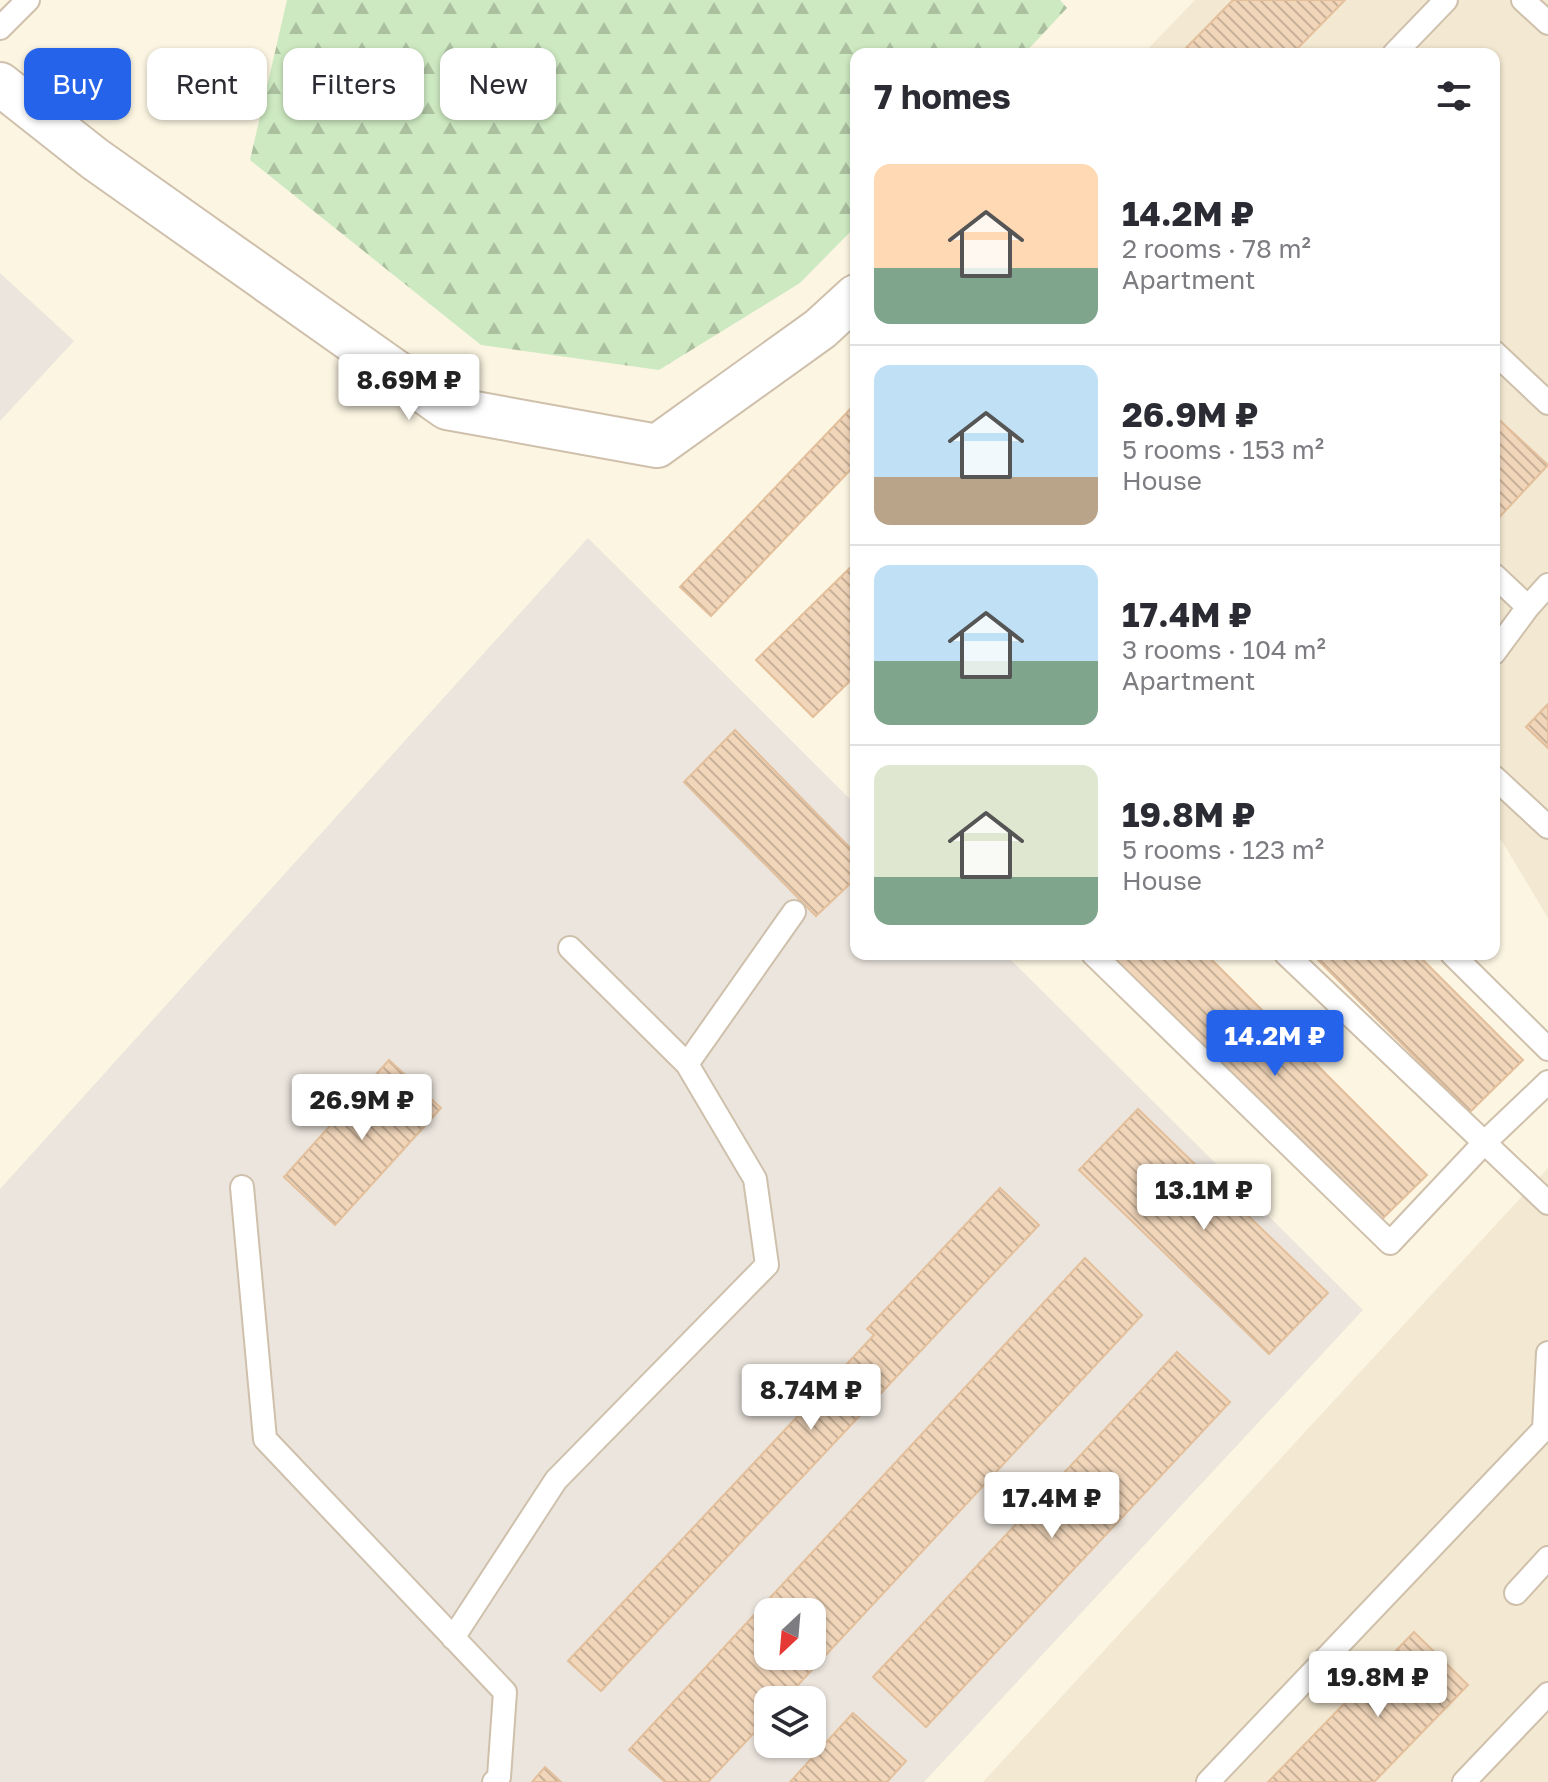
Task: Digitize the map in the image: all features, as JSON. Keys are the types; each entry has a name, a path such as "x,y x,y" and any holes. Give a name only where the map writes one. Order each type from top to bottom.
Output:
{"street":[{"path":"0,84 95,159 447,408 657,446 820,329 850,302"}],"lane":[{"path":"0,28 28,0"},
{"path":"1400,48 1446,0"},
{"path":"1523,0 1548,23"},
{"path":"1500,358 1548,403"},
{"path":"1500,581 1528,607"},
{"path":"1500,645 1548,585"},
{"path":"1500,783 1548,827"},
{"path":"687,1064 794,912"},
{"path":"453,1638 556,1480 767,1265 755,1179 687,1064 570,948"},
{"path":"1099,960 1390,1243 1485,1142 1548,1082"},
{"path":"1292,960 1548,1203"},
{"path":"1458,960 1548,1049"},
{"path":"242,1187 265,1439 505,1692 499,1777 494,1782"},
{"path":"1208,1782 1546,1431 1548,1353"},
{"path":"1516,1593 1548,1558"},
{"path":"1464,1782 1548,1694"}],"shaded area":[{"path":"1195,0 1548,0 1548,918 1500,838 1500,48 1149,48"},
{"path":"0,273 74,341 0,421"},
{"path":"588,538 850,799 850,960 1011,960 1363,1310 924,1782 0,1782 0,1189"},
{"path":"1548,1168 1548,1782 983,1782"}],"green space":[{"path":"287,0 1060,0 1067,8 1030,48 850,48 850,232 800,283 659,370 481,345 250,160 259,120 267,120 267,86"}],"building":[{"path":"1233,0 1345,0 1298,48 1186,48"},
{"path":"850,409 850,470 711,616 680,587"},
{"path":"1500,421 1548,465 1500,517"},
{"path":"850,568 850,681 813,717 756,660"},
{"path":"1548,704 1548,748 1526,727"},
{"path":"735,730 850,848 850,884 816,916 684,782"},
{"path":"1106,960 1212,960 1427,1175 1374,1227"},
{"path":"1318,960 1423,960 1523,1060 1470,1112"},
{"path":"389,1060 441,1108 335,1225 284,1177"},
{"path":"1138,1109 1328,1293 1269,1354 1079,1170"},
{"path":"1000,1188 1039,1225 601,1691 568,1661 874,1335 867,1329"},
{"path":"1085,1258 1142,1315 826,1655 826,1598 770,1598"},
{"path":"1177,1352 1230,1402 926,1727 873,1677"},
{"path":"754,1615 754,1670 812,1670 797,1686 754,1686 754,1733 708,1782 665,1782 629,1750"},
{"path":"1414,1632 1468,1685 1374,1782 1268,1782"},
{"path":"853,1713 906,1761 887,1782 790,1782 812,1758 826,1758 826,1743"},
{"path":"545,1767 561,1782 532,1782"}]}
